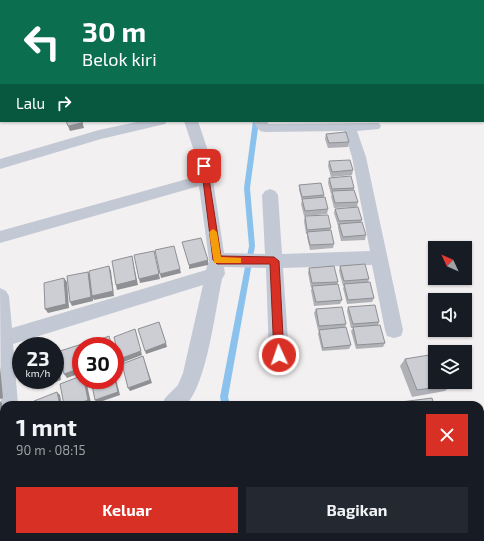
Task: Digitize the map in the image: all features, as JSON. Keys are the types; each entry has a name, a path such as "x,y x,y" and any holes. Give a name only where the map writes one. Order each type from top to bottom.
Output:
{"street":[{"path":"0,164 99,135 156,122"},
{"path":"176,401 185,392 193,374 221,265 205,179 202,154 191,122"},
{"path":"260,122 265,128 374,126"},
{"path":"349,127 359,157 378,258 394,330"},
{"path":"0,237 205,179"},
{"path":"270,195 279,355"},
{"path":"3,339 221,265 254,261 378,258"},
{"path":"0,296 8,401"}],"building":[{"path":"66,122 82,122 82,123 68,126"},
{"path":"346,132 349,142 329,143 326,134"},
{"path":"350,160 353,170 332,172 329,161"},
{"path":"351,176 354,188 332,189 329,178"},
{"path":"321,183 324,195 302,197 299,185"},
{"path":"354,190 358,202 335,203 332,191"},
{"path":"325,197 328,209 305,211 302,199"},
{"path":"358,207 362,220 339,221 335,209"},
{"path":"328,215 331,228 307,230 305,216"},
{"path":"362,222 366,235 343,237 339,224"},
{"path":"331,230 334,244 310,245 307,232"},
{"path":"201,238 208,260 189,265 182,242"},
{"path":"174,246 180,269 160,274 155,250"},
{"path":"154,251 159,274 139,279 134,255"},
{"path":"132,256 136,280 116,285 112,261"},
{"path":"365,264 369,279 344,281 340,266"},
{"path":"109,266 113,291 92,296 89,271"},
{"path":"334,266 338,282 312,283 309,268"},
{"path":"88,272 91,297 70,302 67,276"},
{"path":"64,278 66,304 45,309 44,283"},
{"path":"370,282 374,298 348,300 344,284"},
{"path":"338,284 342,300 316,302 312,286"},
{"path":"375,305 379,322 353,324 348,307"},
{"path":"342,307 346,324 319,326 316,309"},
{"path":"159,322 166,343 145,351 138,329"},
{"path":"380,325 385,343 357,345 353,327"},
{"path":"346,327 351,345 323,348 319,330"},
{"path":"135,329 141,351 124,357 124,337 114,337"},
{"path":"72,347 72,371 64,374 64,350"},
{"path":"428,355 428,388 417,390 405,359"},
{"path":"143,356 150,380 128,388 124,372 124,363"},
{"path":"72,379 72,389 86,389 88,400 63,401 61,389 64,389 64,382"},
{"path":"93,389 117,389 118,392 95,400"},
{"path":"57,392 59,401 34,401"},
{"path":"432,398 433,401 409,401"}],"waterway":[{"path":"225,401 224,397 252,246 247,188 256,122"}],"slow traffic":[{"path":"213,232 217,260 238,261"}],"route":[{"path":"204,166 217,260 274,261 279,355"}]}
